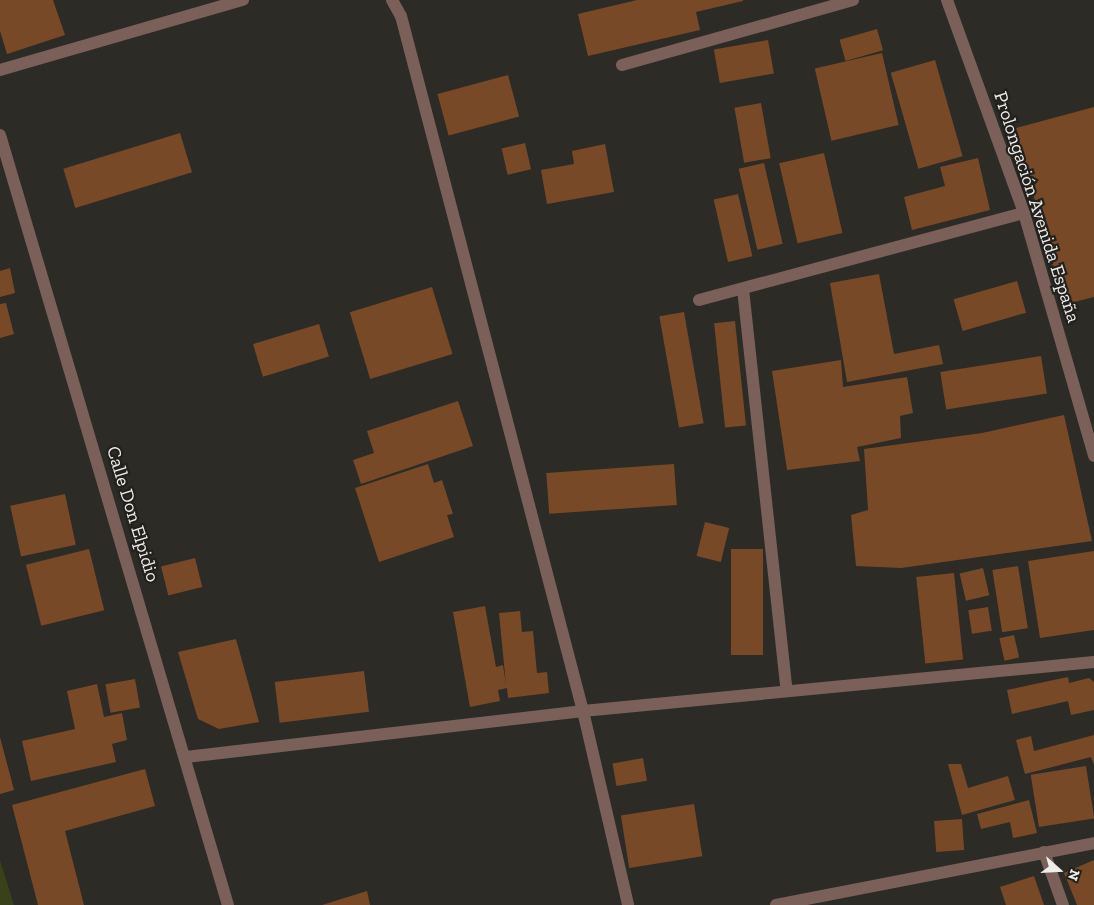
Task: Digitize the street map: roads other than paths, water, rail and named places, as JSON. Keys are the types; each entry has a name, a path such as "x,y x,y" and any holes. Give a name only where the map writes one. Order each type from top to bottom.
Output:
{"street":[{"path":"0,70 243,0"},
{"path":"392,0 402,16 583,711 628,905"},
{"path":"622,64 853,0"},
{"name":"Prolongación Avenida España","path":"947,0 1024,213 1094,456"},
{"name":"Calle Don Elpidio","path":"0,135 228,905"},
{"path":"699,300 1024,213"},
{"path":"743,289 787,691"},
{"path":"186,758 583,711 1094,662"},
{"path":"776,905 1094,842"},
{"path":"1044,852 1063,905"}]}
